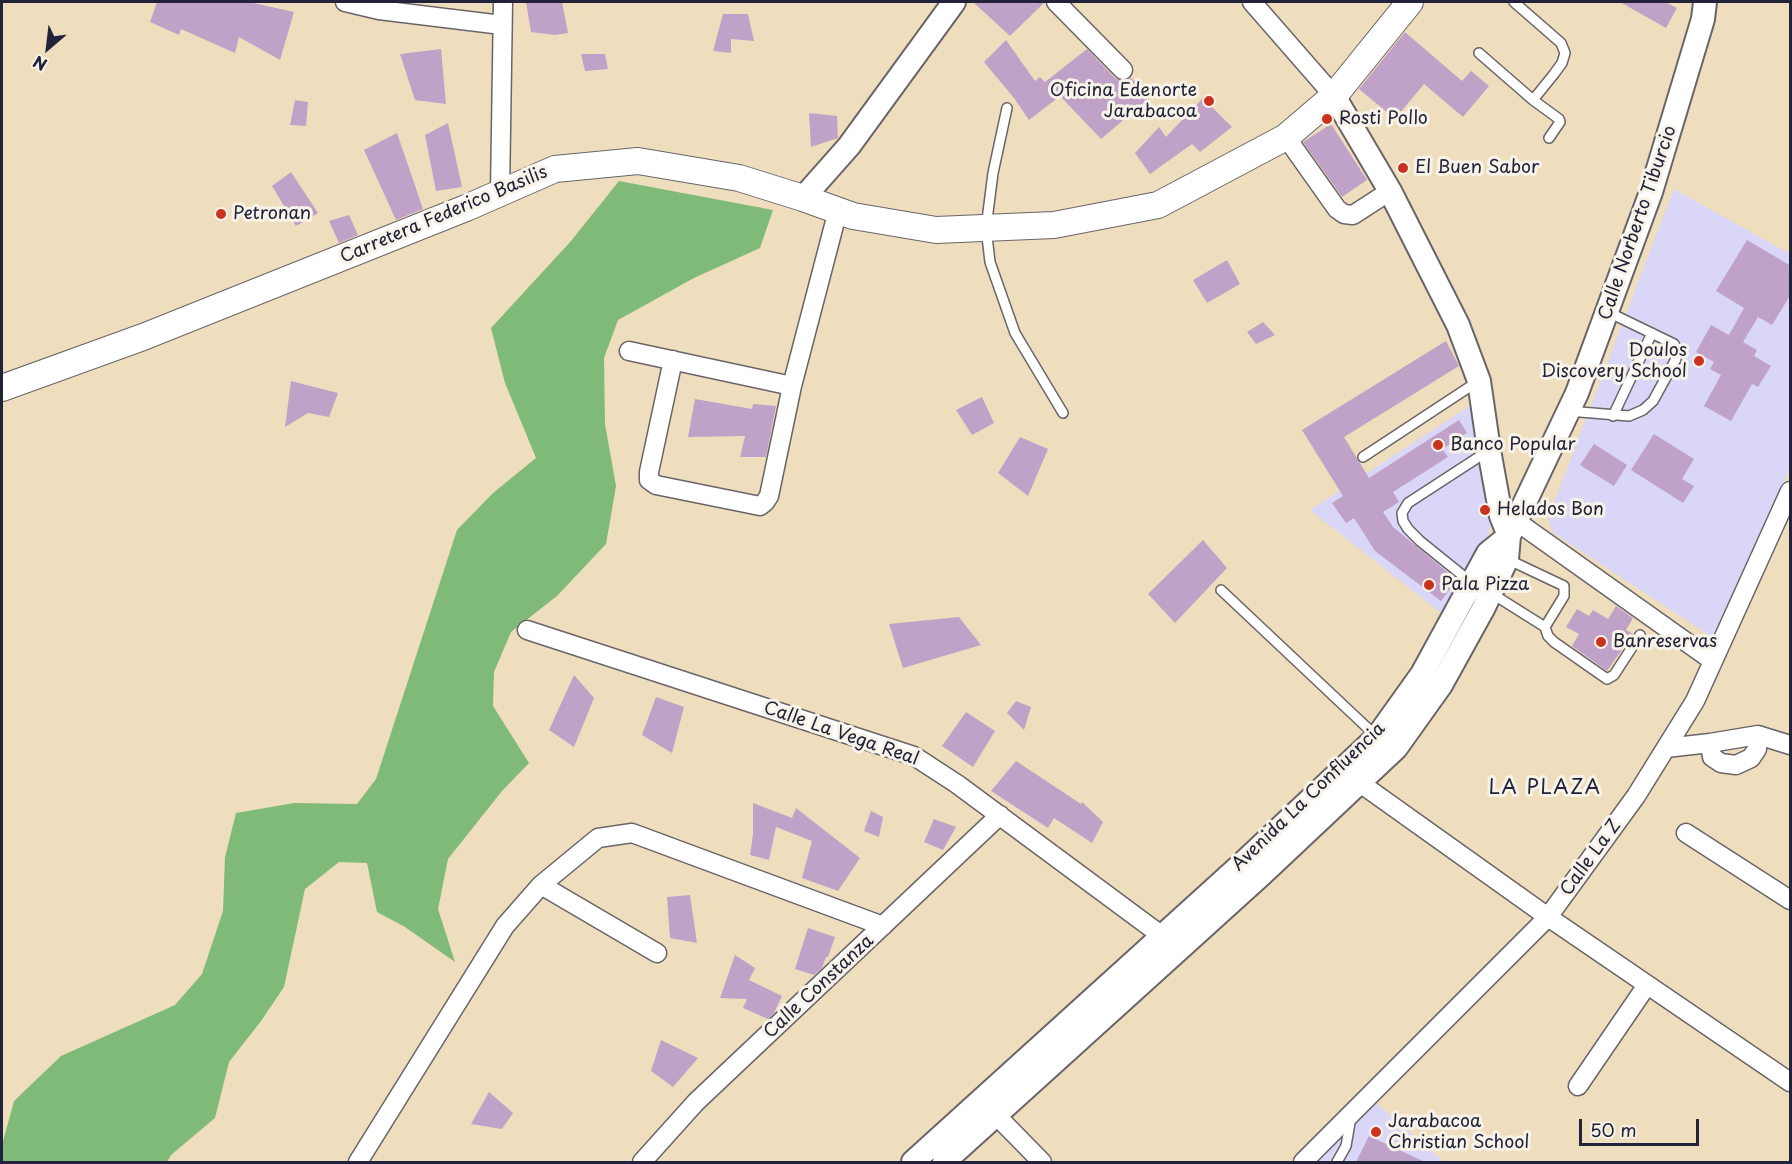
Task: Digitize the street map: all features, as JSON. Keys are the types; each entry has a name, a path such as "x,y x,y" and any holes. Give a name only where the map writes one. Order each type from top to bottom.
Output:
{"main road":[{"name":"Carretera Federico Basilis","path":"2,388 143,337 555,169 638,161 739,178 853,216 936,230 1054,225 1158,205 1286,137 1335,96 1410,2"}],"street":[{"path":"345,2 379,10 502,25"},
{"path":"500,193 503,2"},
{"path":"803,198 849,146 954,2"},
{"path":"1056,2 1124,70"},
{"path":"1252,2 1335,96 1390,191 1458,325 1479,381 1501,516 1511,539 1713,662"},
{"name":"Calle Norberto Tiburcio","path":"1511,539 1568,411 1608,312 1651,192 1703,19 1705,2"},
{"path":"1286,137 1337,209 1344,214 1353,215 1390,191"},
{"path":"673,360 649,472 650,480 656,485 760,506 769,496 792,386 838,210"},
{"path":"629,351 792,386"},
{"name":"Calle La Z","path":"1303,1162 1548,918 1636,796 1695,700 1791,491"},
{"name":"Avenida La Confluencia","path":"944,1162 990,1109 1170,942 1360,783 1387,742 1422,674 1482,588 1488,553 1511,539"},
{"name":"Calle La Vega Real","path":"527,630 914,756 1000,816 1170,942"},
{"path":"1666,748 1758,735 1791,745"},
{"path":"1710,743 1712,757 1720,763 1736,765 1751,758 1757,749 1758,735"},
{"name":"Avenida La Confluencia","path":"1170,942 1243,863 1387,742"},
{"path":"1360,783 1548,918 1791,1082"},
{"name":"Calle Constanza","path":"642,1162 696,1102 1000,816"},
{"path":"358,1162 505,926 541,885 598,838 632,833 884,926"},
{"path":"1686,833 1791,900"},
{"path":"541,885 657,953"},
{"path":"1578,1086 1647,985"},
{"path":"990,1109 1042,1162"},
{"name":"Avenida La Confluencia","path":"913,1162 990,1109"}],"lane":[{"path":"1514,2 1562,43 1564,53 1562,63 1533,100"},
{"path":"1479,53 1533,100 1559,119 1560,122 1548,138"},
{"path":"1007,108 993,173 986,228 990,262 1015,333 1063,413"},
{"path":"1568,411 1629,416 1643,410 1653,401 1676,359 1677,350 1674,344 1608,312"},
{"path":"1612,416 1652,333"},
{"path":"1363,457 1479,381"},
{"path":"1489,450 1408,503 1402,513 1403,521 1408,528 1420,541 1482,588 1545,627 1548,636 1554,642 1607,679 1614,675 1640,635"},
{"path":"1511,539 1564,586 1564,596 1545,627"},
{"path":"1221,590 1387,742"},
{"path":"1336,1162 1346,1146 1351,1114"}],"shaded area":[{"name":"Doulos Discovery School","path":"1674,189 1790,254 1790,468 1712,637 1552,532 1548,518"},
{"path":"1476,402 1492,503 1491,526 1484,549 1446,617 1310,510"},
{"name":"Jarabacoa Christian School","path":"1374,1101 1444,1162 1312,1162"}],"green space":[{"path":"619,181 773,210 760,248 694,278 618,320 604,358 605,424 616,486 606,544 557,596 511,632 494,672 493,706 529,763 502,791 448,859 438,909 455,962 405,927 377,912 367,863 339,862 305,889 284,987 229,1062 215,1118 171,1155 167,1162 2,1162 2,1145 14,1101 61,1056 175,1005 202,974 223,911 225,857 236,813 294,803 357,804 376,779 457,530 493,493 536,458 505,383 491,328 571,241"}],"building":[{"path":"157,2 249,2 294,12 280,60 239,37 235,53 181,29 179,35 150,22"},
{"path":"526,2 562,2 568,33 555,35 531,32"},
{"path":"973,2 1045,2 1010,36"},
{"path":"1620,2 1665,2 1677,8 1666,28"},
{"path":"723,14 748,14 754,41 731,39 731,53 713,51"},
{"path":"1405,32 1462,81 1471,71 1489,86 1463,117 1424,84 1395,119 1359,89"},
{"path":"1006,40 1035,81 1040,77 1045,82 1087,49 1115,78 1125,81 1131,78 1153,95 1101,139 1060,96 1029,120 984,62"},
{"path":"441,49 446,104 415,100 400,54"},
{"path":"581,54 605,54 608,69 585,71"},
{"path":"1203,98 1232,127 1200,152 1192,144 1150,174 1135,153 1159,127 1166,137"},
{"path":"295,100 308,102 306,126 290,125"},
{"path":"809,113 837,116 838,138 811,147"},
{"path":"448,123 462,187 436,191 425,135"},
{"path":"1331,124 1367,180 1342,197 1303,142"},
{"path":"397,133 423,209 396,220 364,150"},
{"path":"291,172 318,213 296,226 272,186"},
{"path":"349,215 358,235 339,243 329,221"},
{"path":"1747,240 1791,266 1791,294 1772,325 1758,317 1743,342 1757,350 1754,356 1771,366 1758,387 1752,384 1731,421 1704,406 1721,375 1710,369 1714,362 1696,352 1711,325 1729,335 1744,308 1716,291"},
{"path":"1227,260 1240,284 1207,303 1193,280"},
{"path":"1263,322 1275,335 1256,344 1247,332"},
{"path":"1446,341 1459,366 1344,437 1369,478 1459,420 1467,433 1442,449 1448,457 1393,492 1399,502 1383,512 1393,527 1457,580 1441,601 1375,551 1354,518 1346,523 1332,503 1343,496 1302,430"},
{"path":"291,381 338,393 329,417 308,413 285,427"},
{"path":"982,397 994,423 972,435 956,410"},
{"path":"695,399 752,409 753,404 776,406 766,457 740,457 745,436 688,437"},
{"path":"1654,434 1694,459 1682,479 1694,486 1683,503 1631,470"},
{"path":"1020,437 1048,449 1028,496 998,473"},
{"path":"1594,444 1627,465 1614,486 1580,465"},
{"path":"1203,540 1227,568 1175,623 1148,594"},
{"name":"Banreservas","path":"1616,606 1633,618 1626,630 1633,634 1607,671 1572,646 1579,634 1566,627 1577,609 1589,616 1593,610 1608,619"},
{"path":"959,617 981,645 903,668 889,624"},
{"path":"574,675 594,698 574,747 549,730"},
{"path":"656,697 684,707 672,753 642,735"},
{"path":"1016,701 1031,707 1024,730 1007,713"},
{"path":"966,712 995,731 973,767 942,746"},
{"path":"1016,761 1081,804 1082,802 1103,822 1092,843 1054,818 1048,828 991,791"},
{"path":"753,803 792,818 796,808 860,858 838,891 802,878 812,841 776,827 769,860 750,855"},
{"path":"871,811 883,817 879,837 864,831"},
{"path":"934,819 956,827 943,850 924,842"},
{"path":"690,895 697,943 670,938 667,897"},
{"path":"808,928 835,937 822,968 814,975 795,969"},
{"path":"735,955 755,968 749,980 782,996 774,1013 768,1019 743,1008 747,999 720,998"},
{"path":"661,1040 698,1058 673,1087 651,1071"},
{"path":"489,1092 513,1113 502,1129 471,1124"},
{"path":"1369,1136 1425,1162 1356,1162"}],"place":[{"name":"Oficina Edenorte Jarabacoa","path":"1209,101"},
{"name":"Rosti Pollo","path":"1327,119"},
{"name":"El Buen Sabor","path":"1403,168"},
{"name":"Petronan","path":"221,214"},
{"name":"Doulos Discovery School","path":"1699,361"},
{"name":"Banco Popular","path":"1438,445"},
{"name":"Helados Bon","path":"1485,510"},
{"name":"Pala Pizza","path":"1429,585"},
{"name":"Banreservas","path":"1601,642"},
{"name":"Jarabacoa Christian School","path":"1376,1132"}],"district":[{"name":"LA PLAZA","path":"1545,788"}]}
